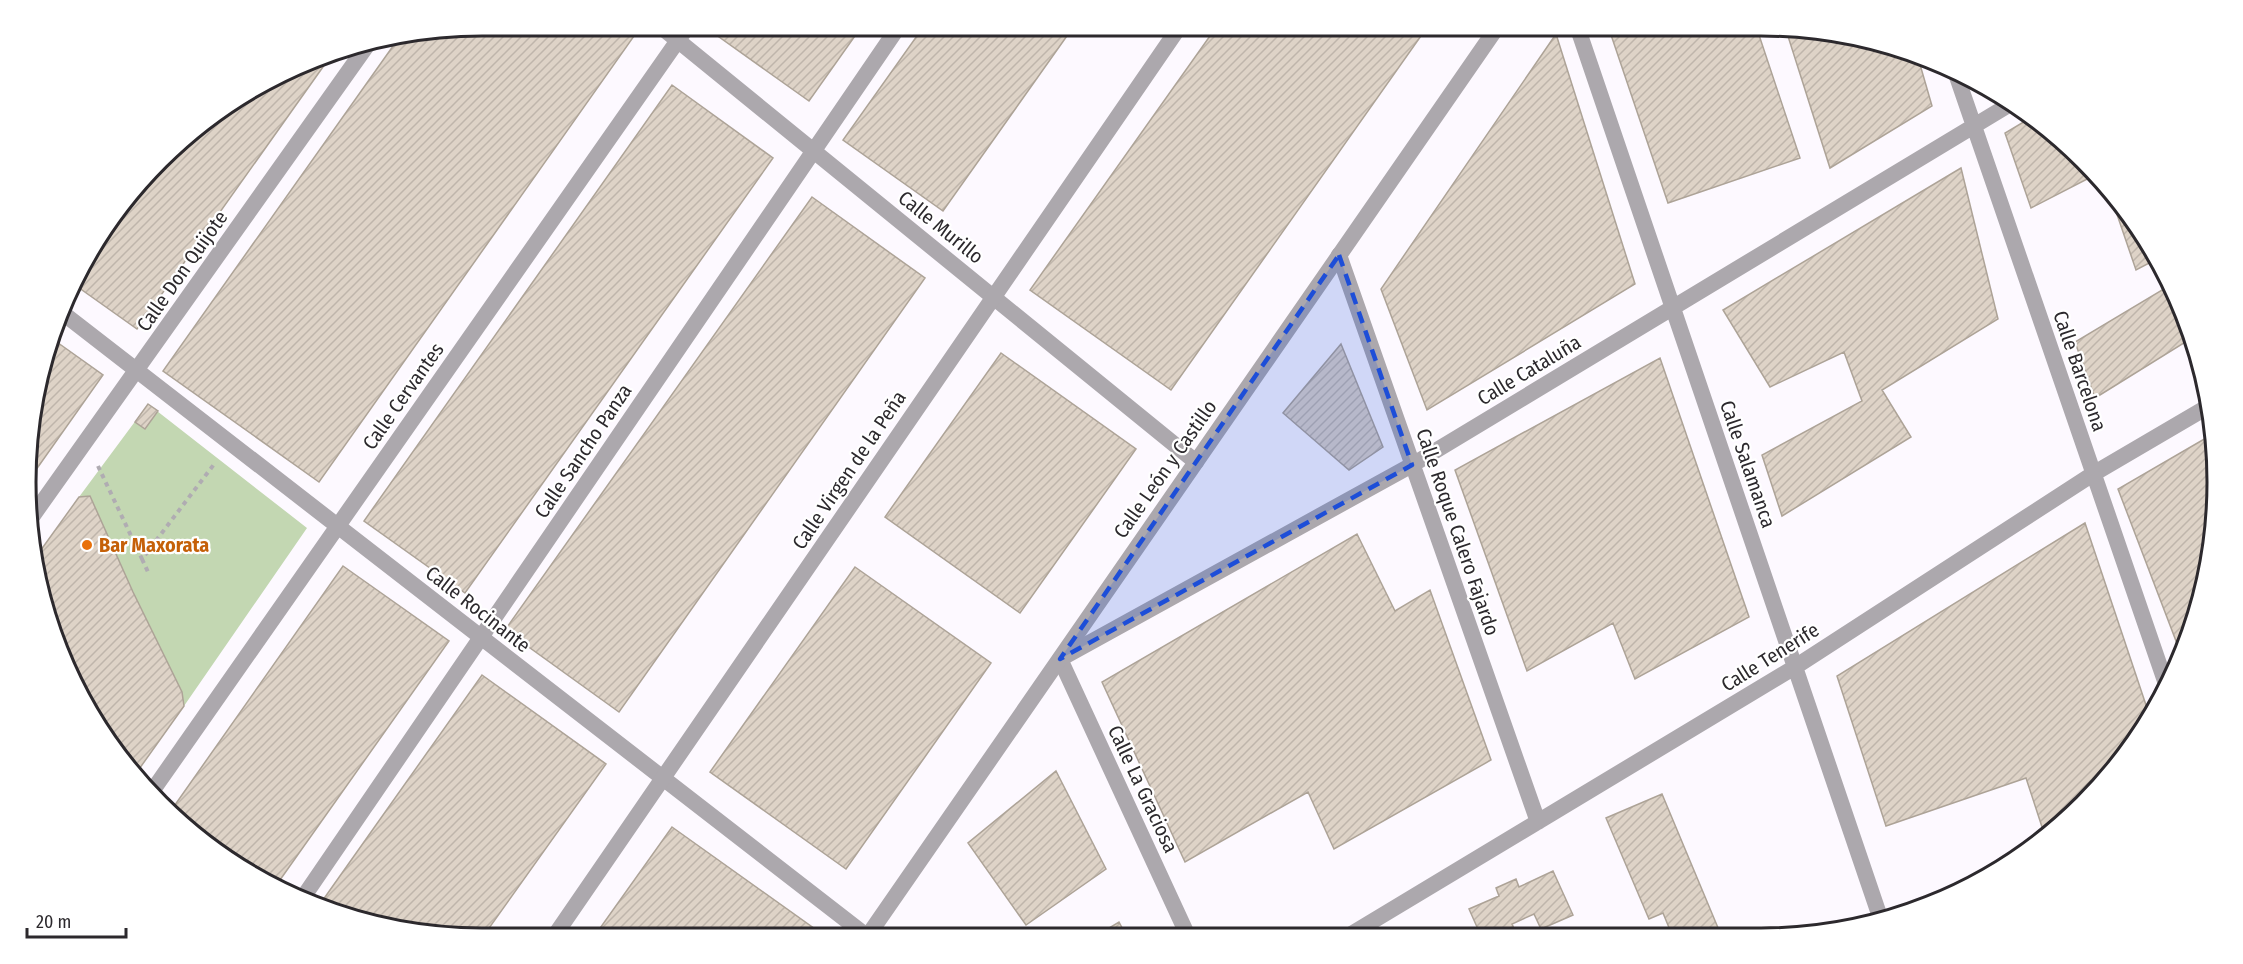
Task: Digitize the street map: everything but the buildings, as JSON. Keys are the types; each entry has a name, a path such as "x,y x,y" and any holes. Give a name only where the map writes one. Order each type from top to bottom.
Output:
{"street":[{"name":"Calle Murillo","path":"673,36 1196,462"},
{"name":"Calle Cervantes","path":"156,786 681,36"},
{"name":"Calle Sancho Panza","path":"307,892 892,36"},
{"name":"Calle Virgen de la Peña","path":"560,928 1173,36"},
{"name":"Calle León y Castillo","path":"874,928 1491,36"},
{"name":"Calle Salamanca","path":"1579,36 1879,912"},
{"name":"Calle Don Quijote","path":"37,510 362,53"},
{"name":"Calle Barcelona","path":"1959,82 2163,675"},
{"name":"Calle Cataluña","path":"1060,659 1412,465 2004,108"},
{"name":"Calle Roque Calero Fajardo","path":"1339,255 1538,822"},
{"name":"Calle Rocinante","path":"68,317 856,928"},
{"name":"Calle Tenerife","path":"1361,928 1795,667 2093,474 2201,411"},
{"name":"Calle La Graciosa","path":"1060,659 1184,928"}],"path":[{"path":"87,441 148,572"},
{"path":"142,559 214,463"}],"highlighted area":[{"path":"1339,255 1412,465 1060,659 1196,462"}],"green space":[{"path":"148,404 307,528 184,706 90,497 79,497"}],"place":[{"name":"Bar Maxorata","path":"87,545"}]}
